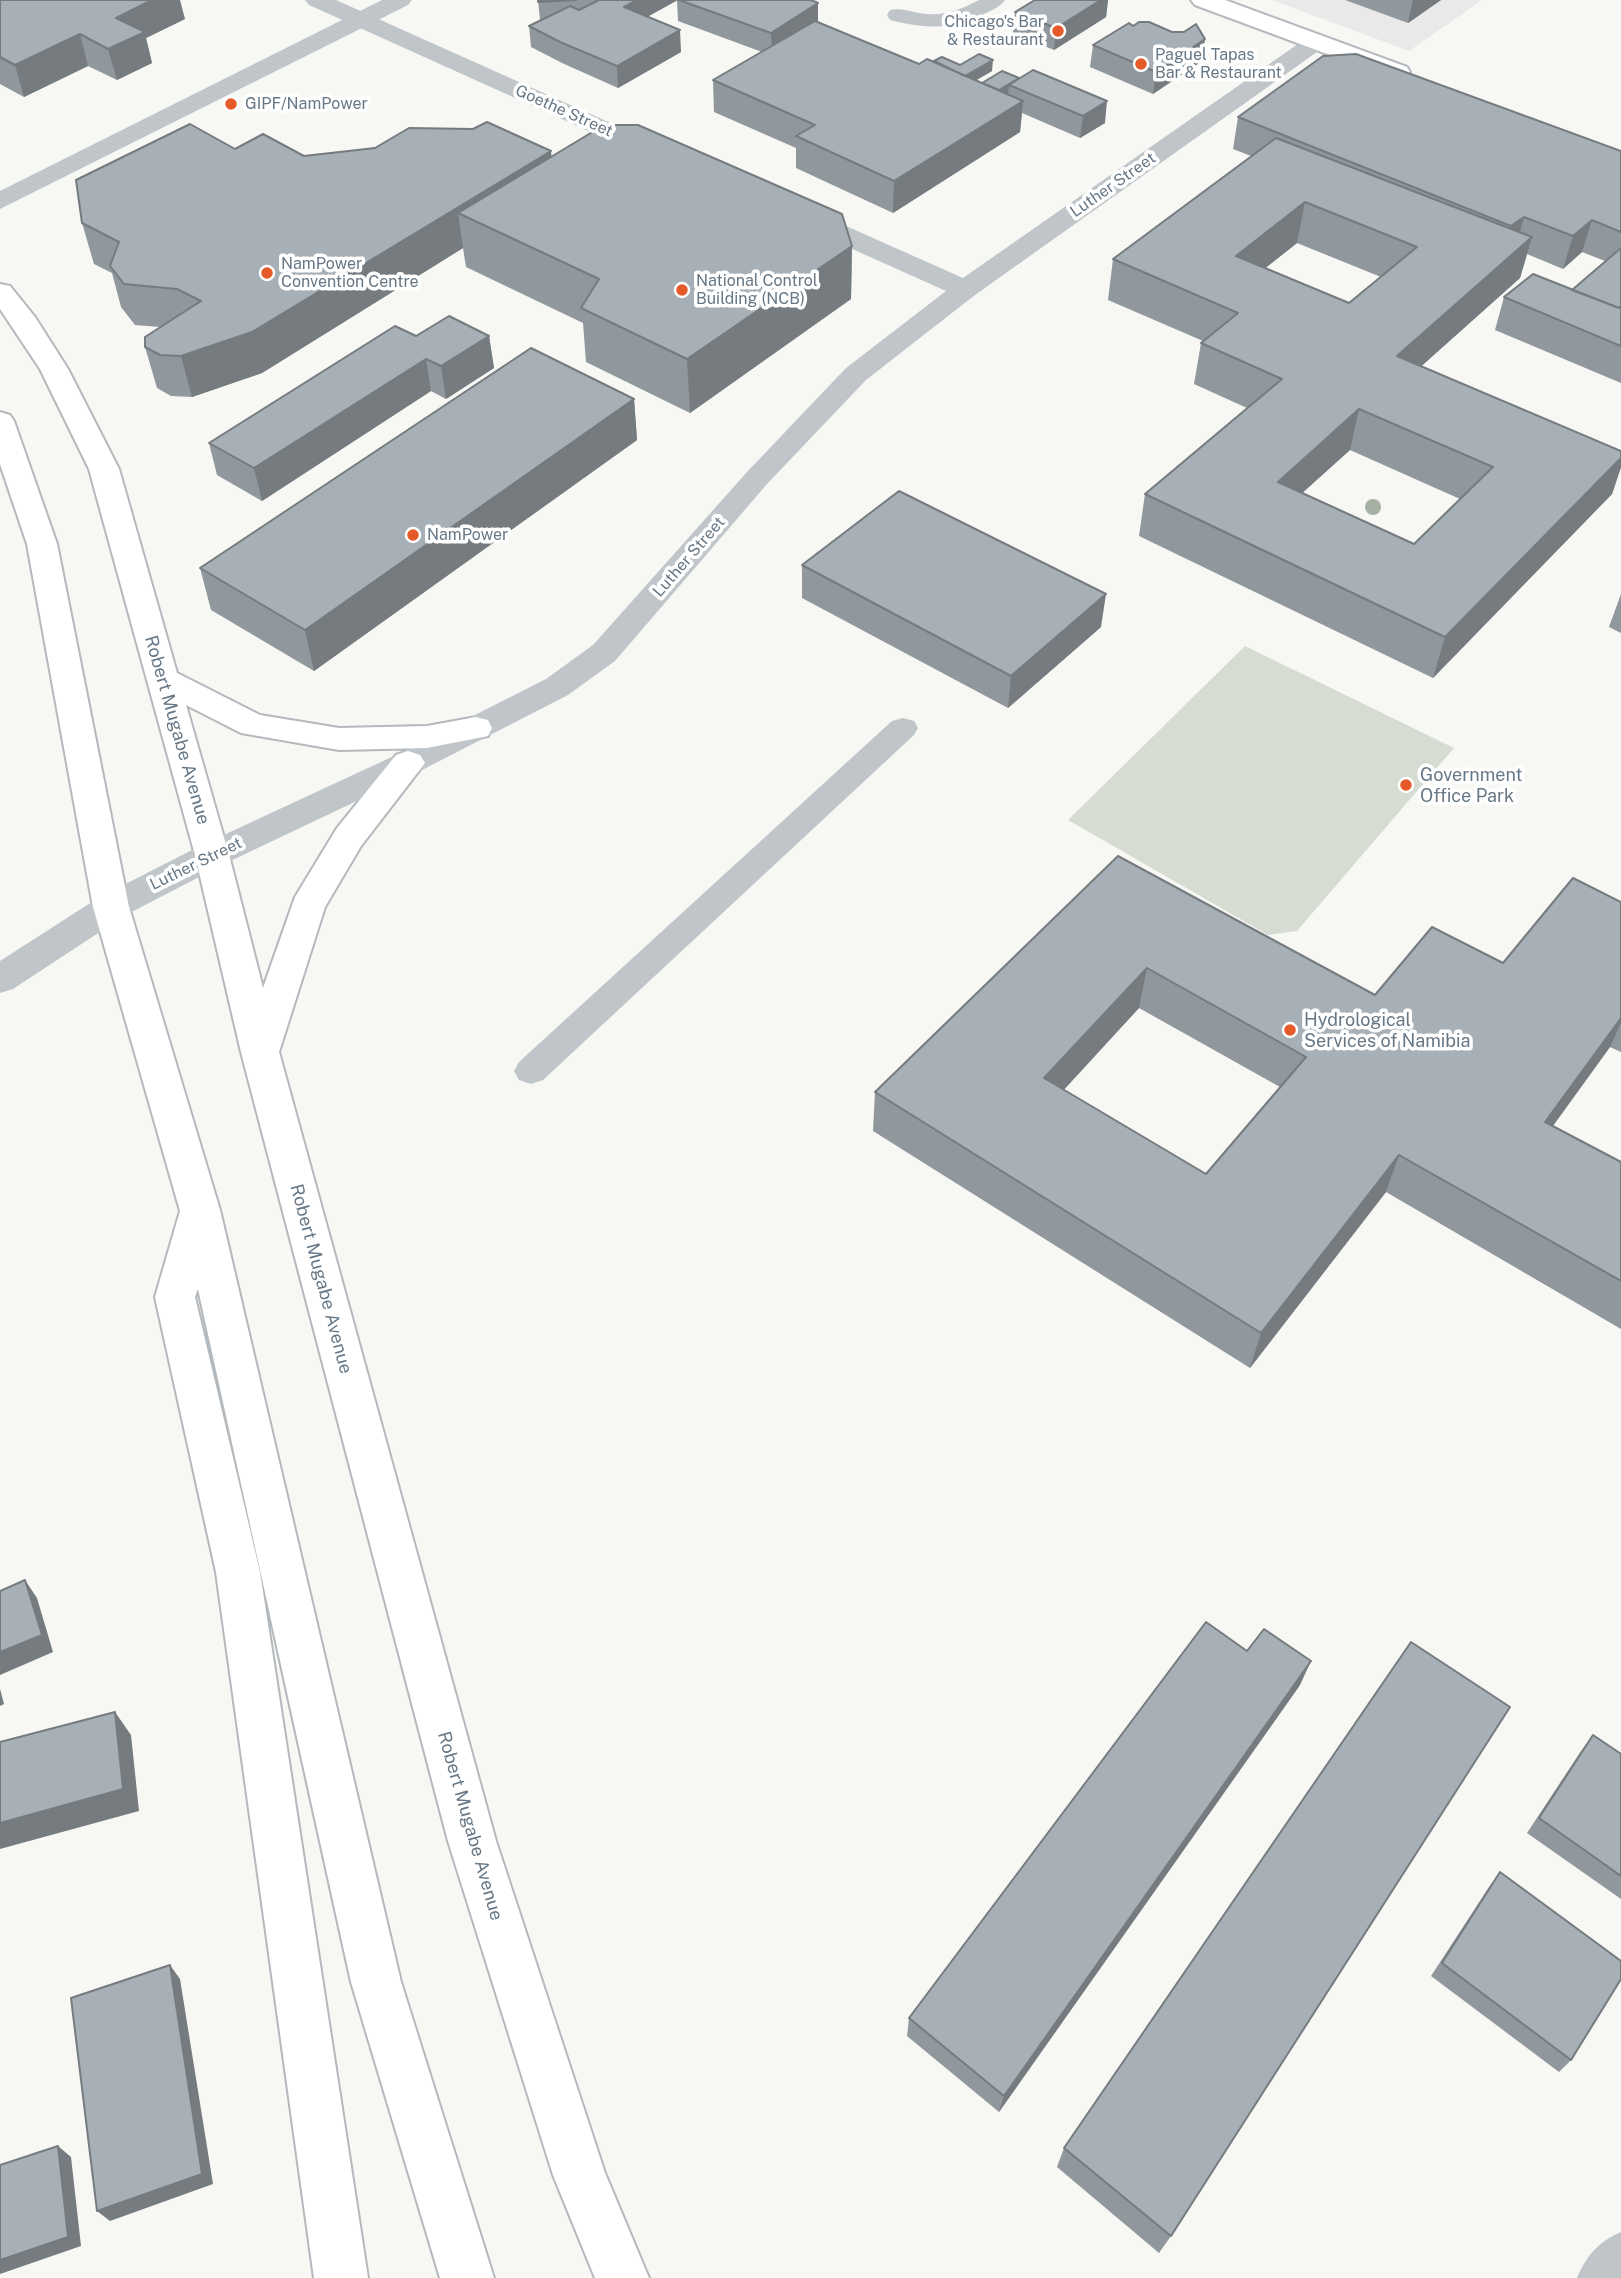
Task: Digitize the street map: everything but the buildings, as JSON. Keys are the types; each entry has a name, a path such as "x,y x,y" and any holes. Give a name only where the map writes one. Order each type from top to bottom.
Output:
{"main road":[{"path":"1203,0 1418,80"},
{"name":"Robert Mugabe Avenue","path":"0,292 21,317 54,369 104,469 212,855 260,1052 472,1841 579,2175 622,2278"},
{"path":"0,421 42,544 111,907 200,1210 376,1982 467,2278"},
{"path":"162,679 253,725 339,739 415,738 476,728"},
{"path":"260,1052 308,906 349,837 408,763"},
{"path":"200,1210 175,1297 238,1572 341,2278"}],"street":[{"name":"Goethe Street","path":"317,0 674,160"},
{"path":"0,201 400,0"},
{"name":"Luther Street","path":"0,979 111,907 558,687 604,653 757,478 856,374 965,289 1316,42"},
{"path":"775,205 965,289"},
{"path":"1604,2278 1621,2259"}],"lane":[{"path":"898,15 932,22 952,22 994,0"},
{"path":"531,1071 903,728"}],"shaded area":[{"path":"1272,0 1482,0 1409,51"},
{"path":"1245,646 1454,748 1297,931 1268,935 1068,820"}],"place":[{"name":"Chicago's Bar & Restaurant","path":"1058,31"},
{"name":"Paguel Tapas Bar & Restaurant","path":"1141,64"},
{"name":"GIPF/NamPower","path":"231,104"},
{"name":"NamPower Convention Centre","path":"267,273"},
{"name":"National Control Building (NCB)","path":"682,290"},
{"name":"NamPower","path":"413,535"},
{"name":"Government Office Park","path":"1406,785"},
{"name":"Hydrological Services of Namibia","path":"1290,1030"}]}
